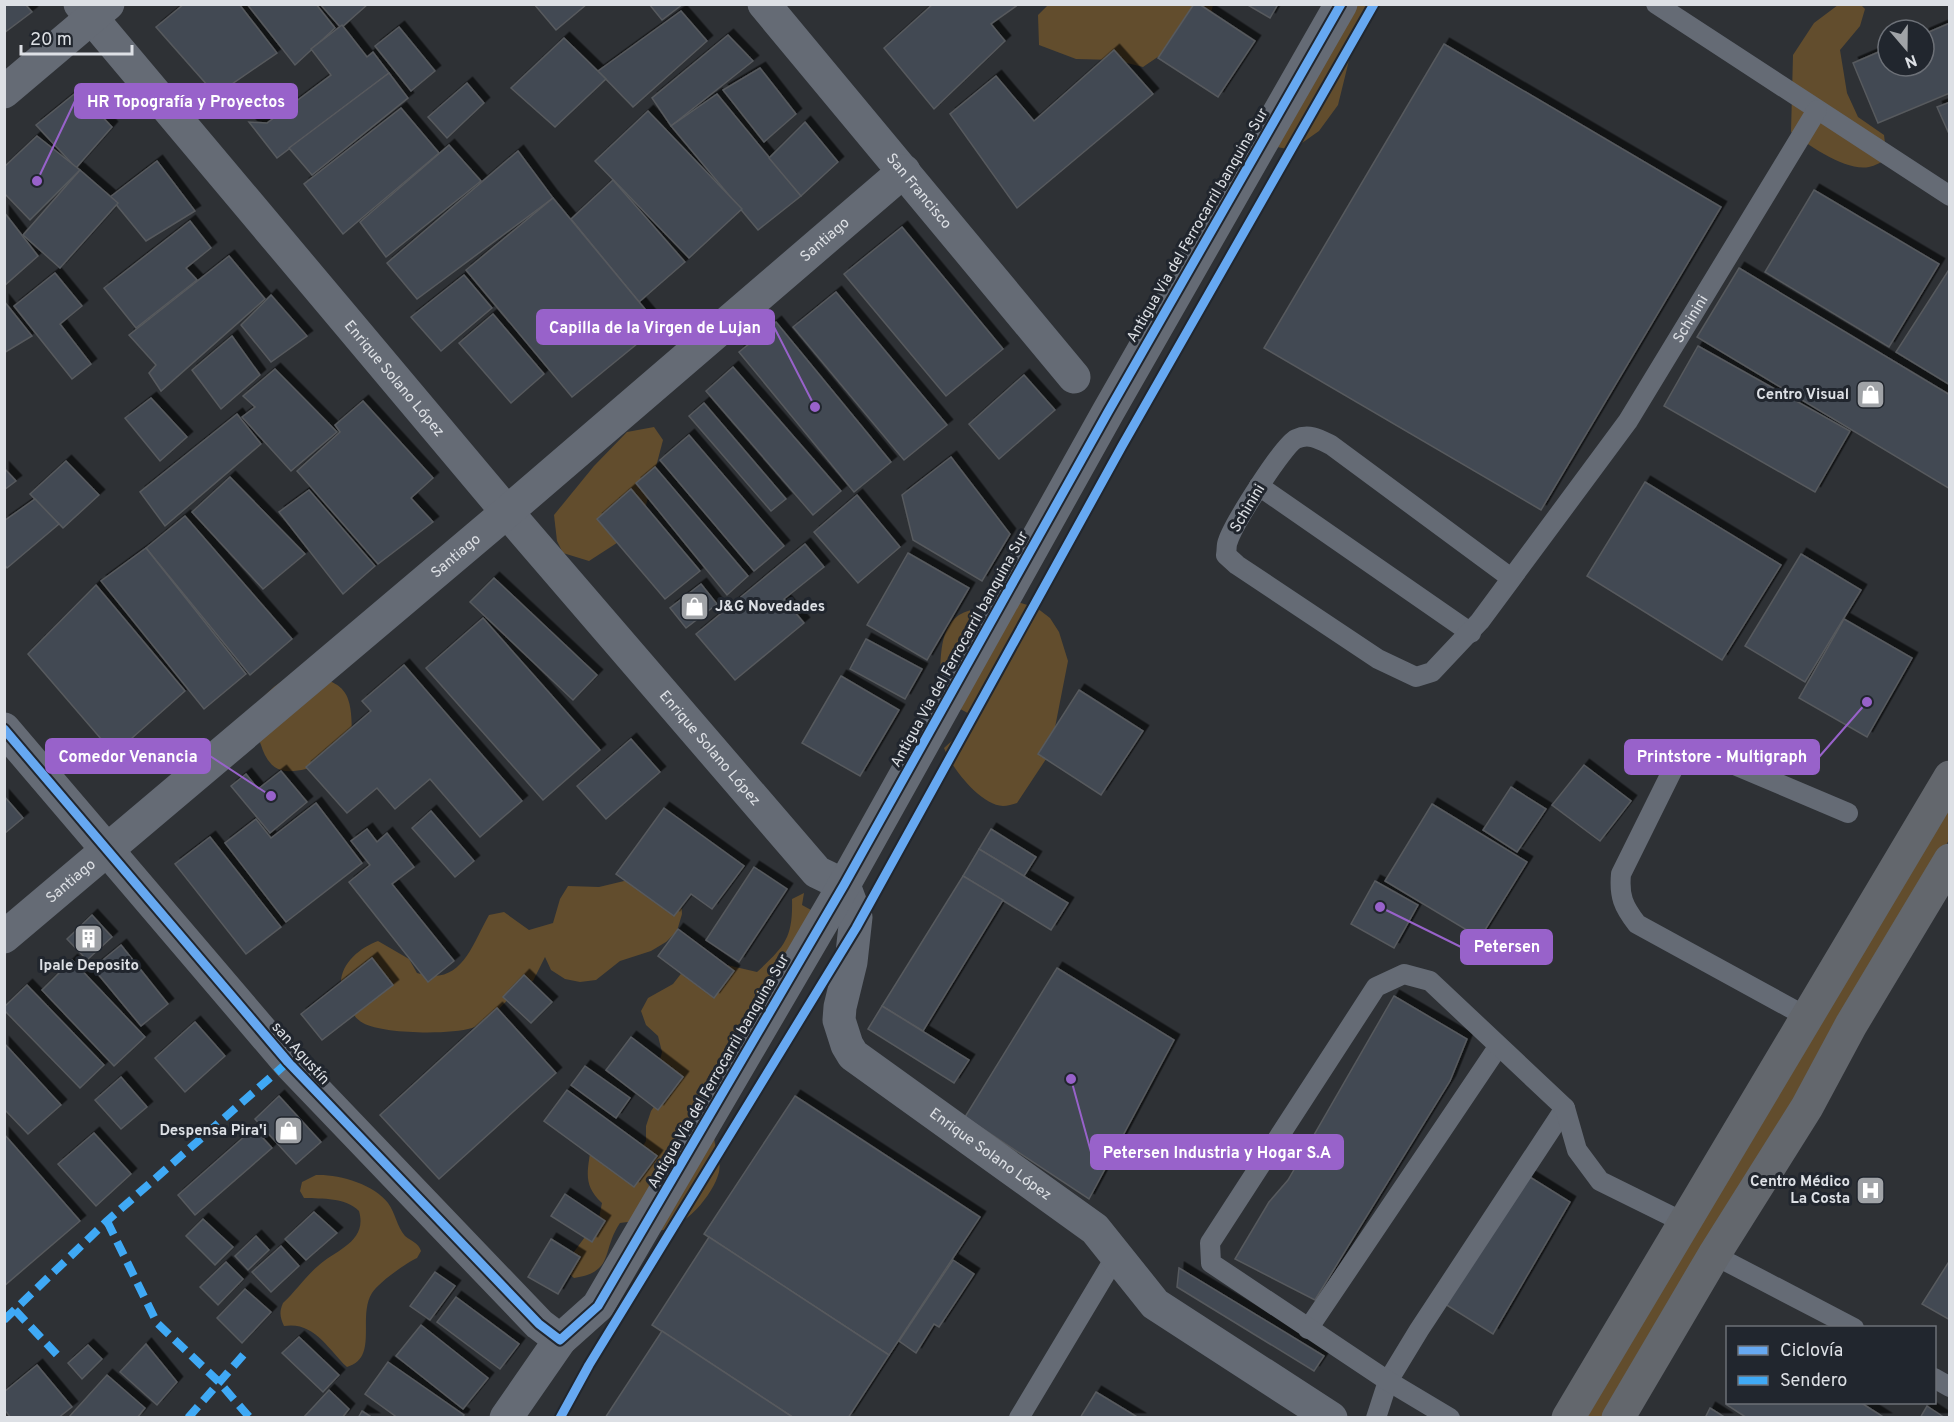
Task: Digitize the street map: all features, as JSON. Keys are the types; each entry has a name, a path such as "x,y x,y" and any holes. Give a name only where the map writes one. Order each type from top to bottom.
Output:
{"highway":[{"path":"1568,1418 1950,777"},
{"path":"1618,1418 1714,1255 1807,1107 1851,1025 1950,860"}],"street":[{"name":"San Francisco","path":"764,4 1074,377"},
{"name":"Antigua Via del Ferrocarril banquina Sur","path":"560,1340 598,1306 844,885 1108,411 1341,4"},
{"name":"Enrique Solano López","path":"93,9 507,512 818,872 844,885 851,899 856,928 839,1020 847,1045 853,1055 1095,1229 1155,1304 1331,1418"},
{"path":"4,92 93,9"},
{"name":"Santiago","path":"4,937 507,512 904,171"},
{"name":"san Agustín","path":"4,729 288,1062 531,1316 560,1340"},
{"path":"506,1418 560,1340"}],"lane":[{"path":"1656,4 1950,196"},
{"name":"Schinini","path":"1512,578 1319,438 1305,436 1293,440 1259,486 1227,541 1226,555 1237,565 1378,659 1416,677 1432,672 1471,633 1512,578 1628,421 1817,110"},
{"path":"1259,486 1471,633"},
{"path":"1807,1017 1637,924 1623,907 1620,891 1622,874 1677,761 1690,756 1704,754 1718,758 1848,813"},
{"path":"1450,1418 1388,1381 1211,1263 1210,1243 1376,987 1404,974 1430,981 1565,1108 1577,1150 1600,1181 1685,1223"},
{"path":"1308,1329 1498,1047"},
{"path":"1376,1418 1388,1381 1565,1108"},
{"path":"1714,1255 1850,1326"},
{"path":"1019,1418 1116,1256"},
{"path":"1936,1379 1950,1387"}],"shaded area":[{"path":"1048,5 1213,5 1209,22 1143,67 1115,60 1076,59 1039,45 1038,15"},
{"path":"1347,5 1373,5 1353,44 1338,105 1319,131 1292,150 1277,147"},
{"path":"1838,5 1861,5 1865,9 1860,26 1840,50 1847,93 1858,117 1884,135 1887,159 1869,167 1839,162 1791,132 1793,55 1814,23"},
{"path":"654,427 663,440 640,528 589,561 563,553 557,541 554,515 594,466 627,432"},
{"path":"1005,603 1021,603 1037,608 1050,618 1059,632 1068,661 1050,753 1017,803 1003,806 985,799 967,784 948,756 944,748 977,718 949,703 940,690 942,649 947,629 952,621 969,611"},
{"path":"303,673 328,680 343,690 350,707 352,734 322,767 296,771 281,770 266,757 254,729 255,714 270,690 286,679"},
{"path":"1949,809 1949,840 1605,1417 1586,1418"},
{"path":"645,876 681,899 682,914 677,931 666,942 651,951 620,961 596,980 580,982 565,979 551,970 545,957 533,981 519,985 491,1016 472,1028 448,1032 400,1031 372,1027 360,1021 350,1008 341,983 344,969 359,952 378,941 409,959 417,973 432,976 444,974 463,961 489,915 504,912 529,930 553,923 560,899 568,886 599,887"},
{"path":"804,893 802,905 829,920 714,1131 720,1167 709,1193 692,1214 670,1228 658,1231 647,1229 635,1221 620,1223 602,1265 596,1271 574,1278 562,1268 599,1218 602,1203 591,1190 589,1183 591,1146 638,1154 646,1141 646,1126 651,1111 660,1098 658,1068 662,1052 658,1036 646,1025 641,1011 648,998 673,984 687,966 714,962 757,972 781,948 789,932 792,899"},
{"path":"316,1175 345,1178 374,1190 388,1203 405,1236 421,1251 417,1258 380,1284 372,1293 366,1313 366,1336 362,1355 357,1362 347,1367 320,1338 304,1328 284,1326 281,1317 283,1303 314,1270 354,1238 361,1222 359,1211 347,1203 304,1198 300,1191 302,1182"}],"building":[{"path":"4,4 25,4 32,12 4,33"},
{"path":"184,4 239,4 277,53 216,95 156,27"},
{"path":"247,4 316,4 335,28 295,65"},
{"path":"320,4 368,4 341,28"},
{"path":"534,4 587,4 556,30"},
{"path":"649,4 683,4 662,20"},
{"path":"933,4 1019,4 991,24 1005,41 934,109 884,48"},
{"path":"1194,4 1199,4 1255,41 1218,97 1158,58"},
{"path":"1246,4 1278,4 1270,18"},
{"path":"681,11 707,41 633,107 598,71"},
{"path":"1950,23 1950,93 1878,123 1853,63 1876,53 1876,78 1936,78 1936,29"},
{"path":"342,25 367,57 373,52 389,73 277,158 249,122 267,123 331,75 311,49"},
{"path":"399,27 435,71 411,91 375,46"},
{"path":"728,35 753,61 671,126 652,98"},
{"path":"564,38 606,79 555,127 511,88"},
{"path":"1444,44 1721,207 1541,510 1264,348"},
{"path":"1114,50 1153,94 1017,208 950,114 996,76 1034,121"},
{"path":"760,68 796,114 764,142 723,90"},
{"path":"389,73 408,98 312,175 289,148"},
{"path":"467,83 484,103 447,138 428,117"},
{"path":"78,91 112,127 76,168 36,125"},
{"path":"717,94 801,196 758,230 671,126"},
{"path":"1950,102 1950,136 1937,107"},
{"path":"401,108 439,153 343,234 304,184"},
{"path":"648,111 742,209 689,258 595,161"},
{"path":"805,122 838,162 801,196 769,158"},
{"path":"37,136 80,170 30,220 4,193 4,167"},
{"path":"449,145 481,181 386,257 360,222"},
{"path":"518,151 553,198 417,299 387,263"},
{"path":"157,161 195,211 146,241 110,197"},
{"path":"80,170 118,203 60,268 23,235"},
{"path":"613,180 685,262 639,302 571,219"},
{"path":"1814,190 1939,264 1889,347 1765,272"},
{"path":"553,198 659,326 572,397 466,270"},
{"path":"4,212 38,256 4,286"},
{"path":"190,221 211,248 186,268 197,280 136,328 104,288"},
{"path":"902,227 1003,349 946,396 844,274"},
{"path":"229,256 265,299 161,391 149,373 156,365 129,335"},
{"path":"1739,268 1950,395 1950,489 1697,337"},
{"path":"1950,268 1950,385 1896,352"},
{"path":"55,273 82,306 60,324 91,364 72,379 14,306"},
{"path":"464,275 492,308 441,351 411,317"},
{"path":"836,292 947,425 904,460 793,327"},
{"path":"271,295 307,336 271,362 241,325"},
{"path":"4,301 32,336 4,353"},
{"path":"493,314 544,374 511,403 459,343"},
{"path":"776,322 891,462 854,492 739,352"},
{"path":"232,336 260,375 221,409 192,370"},
{"path":"1698,346 1850,431 1815,492 1664,406"},
{"path":"733,367 841,491 813,515 706,391"},
{"path":"275,369 337,432 291,471 242,417 255,407 243,396"},
{"path":"1024,375 1055,410 999,459 969,424"},
{"path":"151,398 187,437 160,461 125,418"},
{"path":"363,401 433,478 411,498 433,522 378,564 297,471 340,432 335,425"},
{"path":"704,403 786,499 771,511 689,416"},
{"path":"237,414 261,444 165,526 140,492"},
{"path":"689,435 784,546 754,571 660,460"},
{"path":"951,457 1010,534 982,581 913,540 902,495"},
{"path":"66,461 99,495 63,528 30,494"},
{"path":"655,467 748,576 727,595 636,483"},
{"path":"4,468 16,481 4,490"},
{"path":"230,477 305,554 263,589 192,512"},
{"path":"1645,482 1781,565 1722,660 1587,576"},
{"path":"631,489 700,571 665,599 597,519"},
{"path":"309,490 375,566 343,594 279,512"},
{"path":"857,495 900,547 858,583 814,532"},
{"path":"35,499 59,524 7,568 4,564 4,521"},
{"path":"185,516 292,639 250,675 146,548"},
{"path":"805,544 824,567 784,599 804,623 735,680 696,634"},
{"path":"146,548 246,674 204,709 101,581"},
{"path":"908,553 969,588 927,660 867,625"},
{"path":"1801,554 1861,590 1805,682 1745,646"},
{"path":"494,578 597,675 573,700 470,602"},
{"name":"J&G Novedades","path":"701,584 717,604 686,628 670,608"},
{"path":"96,585 185,691 114,754 28,654"},
{"path":"483,618 600,750 543,800 426,668"},
{"path":"1844,619 1912,658 1867,737 1799,698"},
{"path":"866,639 922,669 905,699 850,669"},
{"path":"404,665 522,801 480,837 430,779 395,809 377,788 347,813 306,767 371,711 362,701"},
{"path":"841,676 899,710 860,776 802,743"},
{"path":"1079,690 1143,731 1101,795 1038,754"},
{"path":"631,739 660,772 606,819 577,786"},
{"path":"1584,765 1631,801 1600,841 1552,805"},
{"path":"281,771 307,802 270,833 231,786 246,774 258,789"},
{"path":"1511,787 1546,809 1517,852 1483,830"},
{"path":"4,796 23,818 4,834"},
{"path":"316,803 362,863 286,922 225,843 256,819 271,838"},
{"path":"1432,804 1527,862 1480,938 1385,881"},
{"path":"664,808 744,866 712,909 691,894 674,916 616,874"},
{"path":"431,811 474,861 455,877 412,828"},
{"path":"367,829 377,842 387,833 414,867 392,884 454,961 428,982 349,882 370,865 351,841"},
{"path":"991,829 1036,857 1024,876 979,849"},
{"path":"210,837 281,927 246,954 175,864"},
{"path":"979,849 1068,903 1051,930 963,876"},
{"path":"754,867 787,889 739,962 706,940"},
{"path":"963,876 1003,900 923,1031 882,1006"},
{"path":"1375,881 1418,905 1394,948 1351,924"},
{"name":"Ipale Deposito","path":"92,915 112,937 87,960 67,939"},
{"path":"678,929 734,971 714,998 658,956"},
{"path":"121,945 168,1004 141,1026 93,968"},
{"path":"372,958 393,985 322,1040 301,1014"},
{"path":"72,960 145,1037 114,1066 42,990"},
{"path":"1057,968 1174,1040 1089,1199 965,1117"},
{"path":"524,975 552,1002 531,1023 503,997"},
{"path":"27,985 104,1065 80,1088 4,1010 4,1007"},
{"path":"1394,996 1467,1039 1450,1081 1315,1300 1235,1259 1269,1202 1288,1180"},
{"path":"882,1006 969,1060 954,1083 868,1029"},
{"path":"497,1008 556,1073 439,1179 380,1115"},
{"path":"195,1022 225,1056 185,1092 155,1058"},
{"path":"631,1037 683,1077 658,1110 606,1070"},
{"path":"4,1043 61,1105 28,1134 4,1109"},
{"path":"585,1066 630,1098 616,1118 571,1085"},
{"path":"121,1077 147,1107 121,1129 95,1100"},
{"path":"567,1090 657,1156 634,1187 544,1121"},
{"name":"Despensa Pira'i","path":"279,1096 321,1142 296,1164 255,1119"},
{"path":"795,1096 980,1217 889,1355 704,1234"},
{"path":"254,1128 272,1148 195,1215 178,1195"},
{"path":"94,1133 131,1174 96,1206 58,1164"},
{"path":"4,1134 80,1221 4,1286"},
{"path":"1525,1174 1570,1202 1493,1334 1445,1304"},
{"path":"565,1194 605,1221 592,1242 551,1216"},
{"path":"314,1212 337,1233 306,1260 285,1239"},
{"path":"203,1219 233,1247 215,1265 186,1236"},
{"path":"256,1236 269,1250 248,1270 235,1256"},
{"path":"709,1237 889,1355 848,1418 794,1418 652,1325"},
{"path":"551,1239 580,1257 558,1294 528,1277"},
{"path":"281,1246 299,1266 271,1292 252,1272"},
{"path":"953,1260 974,1274 939,1327 934,1324 916,1353 899,1341"},
{"path":"1950,1260 1950,1320 1922,1304"},
{"path":"226,1262 243,1279 218,1305 200,1287"},
{"path":"1179,1268 1324,1356 1314,1371 1177,1287"},
{"path":"435,1272 455,1286 430,1320 410,1306"},
{"path":"245,1289 271,1312 242,1343 217,1318"},
{"path":"456,1297 519,1344 500,1369 437,1322"},
{"path":"421,1325 488,1378 463,1409 396,1356"},
{"path":"662,1331 794,1418 605,1418"},
{"path":"299,1337 339,1375 323,1392 282,1353"},
{"path":"146,1344 177,1382 157,1405 120,1372"},
{"path":"88,1345 102,1359 82,1379 68,1363"},
{"path":"388,1362 464,1415 462,1418 398,1418 365,1394"},
{"path":"37,1365 72,1407 58,1418 11,1418 4,1409 4,1392"},
{"path":"107,1375 145,1408 137,1418 68,1418"},
{"path":"329,1390 349,1409 342,1418 303,1418"},
{"path":"1096,1392 1139,1418 1080,1418"},
{"path":"1863,1404 1885,1418 1747,1418 1727,1405"},
{"path":"1927,1406 1945,1418 1920,1418"},
{"path":"1710,1408 1726,1418 1705,1418"},
{"path":"362,1411 373,1418 358,1418"}],"marked path":[{"path":"4,1320 107,1221 288,1062"},
{"path":"107,1221 157,1323 219,1382 250,1418"},
{"path":"15,1310 62,1360"},
{"path":"188,1418 245,1353"}],"cycle path":[{"path":"4,729 288,1062 539,1324 560,1340 598,1306 844,885 1108,412 1341,4"},
{"path":"560,1418 589,1365 856,928 1122,446 1374,4"}],"place":[{"name":"HR Topografía y Proyectos","path":"37,181"},
{"name":"Centro Visual","path":"1870,394"},
{"name":"Capilla de la Virgen de Lujan","path":"815,407"},
{"name":"J&G Novedades","path":"694,606"},
{"name":"Printstore - Multigraph","path":"1867,702"},
{"name":"Comedor Venancia","path":"271,796"},
{"name":"Petersen","path":"1380,907"},
{"name":"Ipale Deposito","path":"89,938"},
{"name":"Petersen Industria y Hogar S.A","path":"1071,1079"},
{"name":"Despensa Pira'i","path":"288,1130"},
{"name":"Centro Médico La Costa","path":"1871,1190"}]}
